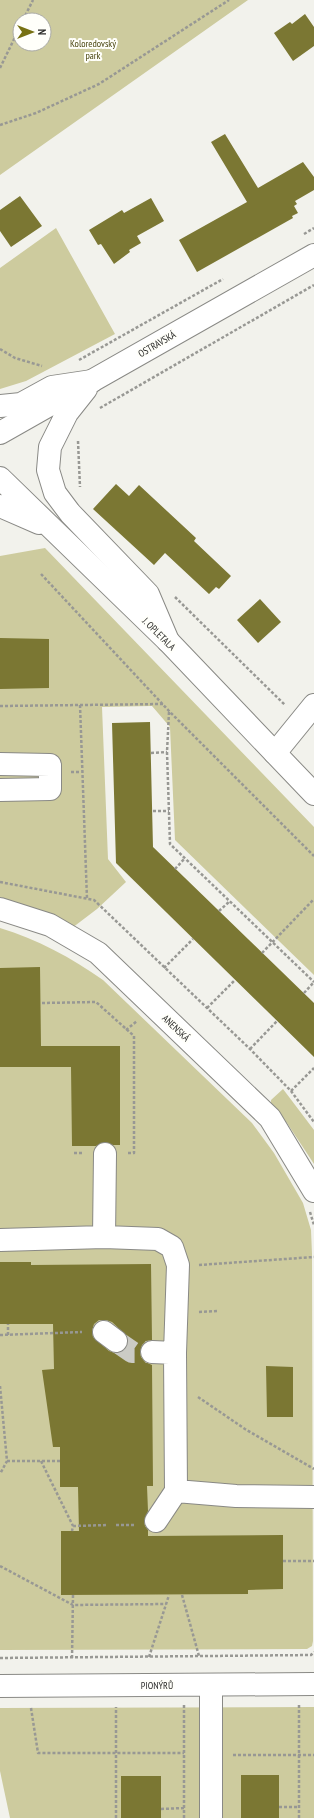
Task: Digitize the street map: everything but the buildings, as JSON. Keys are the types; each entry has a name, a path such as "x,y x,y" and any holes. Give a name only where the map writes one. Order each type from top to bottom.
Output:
{"street":[{"name":"OSTRAVSKÁ","path":"0,434 314,256"},
{"path":"0,406 21,404 52,388 92,381"},
{"path":"92,381 67,413 50,447 48,470 55,493 70,513 148,594 168,642"},
{"name":"J. OPLETALA","path":"0,478 168,642 314,794"},
{"path":"0,506 53,529"},
{"path":"275,752 308,713"},
{"path":"0,764 50,765 50,789 0,790"},
{"name":"ANENSKÁ","path":"0,909 50,925 98,953 270,1118 314,1191"},
{"path":"104,1237 105,1154"},
{"path":"0,1240 104,1237 158,1238 172,1246 178,1265 175,1353 176,1491 156,1521"},
{"path":"152,1352 175,1353"},
{"path":"176,1491 236,1496 314,1497"},
{"name":"PIONÝRŮ","path":"0,1686 314,1684"},
{"path":"211,1685 211,1818"}],"path":[{"path":"27,12 33,0"},
{"path":"0,125 36,113 99,84 229,0"},
{"path":"0,68 12,43"},
{"path":"300,236 314,228"},
{"path":"113,340 224,278"},
{"path":"94,411 314,285"},
{"path":"0,349 15,358 45,367"},
{"path":"77,436 80,489"},
{"path":"41,574 169,711 314,856"},
{"path":"171,593 308,713"},
{"path":"0,706 163,704"},
{"path":"80,705 87,899"},
{"path":"169,711 167,752 170,844 314,982 304,994"},
{"path":"151,752 167,752"},
{"path":"153,811 169,811"},
{"path":"175,869 185,858"},
{"path":"0,882 94,900 250,1049 291,1091 314,1122"},
{"path":"262,953 314,899"},
{"path":"219,911 230,901"},
{"path":"164,968 193,939"},
{"path":"207,1008 235,980"},
{"path":"42,1003 96,1002 134,1036 134,1153 74,1153"},
{"path":"126,1030 141,1017"},
{"path":"250,1049 277,1021"},
{"path":"291,1091 314,1068"},
{"path":"178,1265 314,1257"},
{"path":"8,1324 8,1335"},
{"path":"0,1335 103,1335"},
{"path":"176,1382 244,1429 314,1469"},
{"path":"0,1386 7,1461 0,1474"},
{"path":"7,1461 60,1460"},
{"path":"41,1461 73,1526 72,1531"},
{"path":"73,1526 108,1525"},
{"path":"283,1561 314,1561"},
{"path":"0,1566 73,1605 166,1604"},
{"path":"72,1658 73,1595"},
{"path":"149,1657 169,1595"},
{"path":"182,1595 199,1656"},
{"path":"0,1658 311,1655 314,1652"},
{"path":"299,1701 299,1818"},
{"path":"30,1702 38,1753 184,1753"},
{"path":"116,1703 116,1818"},
{"path":"184,1703 184,1818"},
{"path":"230,1755 314,1755"},
{"path":"279,1807 299,1807"},
{"path":"161,1808 184,1808"}],"green space":[{"name":"Koloredovský park","path":"0,0 248,0 0,175"},
{"path":"56,228 115,334 26,381 0,389 0,268"},
{"path":"45,548 314,827 314,975 175,840 170,727 152,706 102,707 108,859 126,882 97,909 72,928 51,915 0,897 0,556"},
{"path":"0,928 41,943 79,964 103,980 252,1123 274,1153 303,1203 311,1230 312,1254 313,1641 312,1646 307,1649 0,1650"},
{"path":"283,1089 314,1130 314,1164 287,1123 271,1104 271,1100"},
{"path":"314,1707 314,1818 10,1818 0,1771 0,1708"}],"tunnel":[{"path":"116,1341 132,1352 152,1352"}]}
